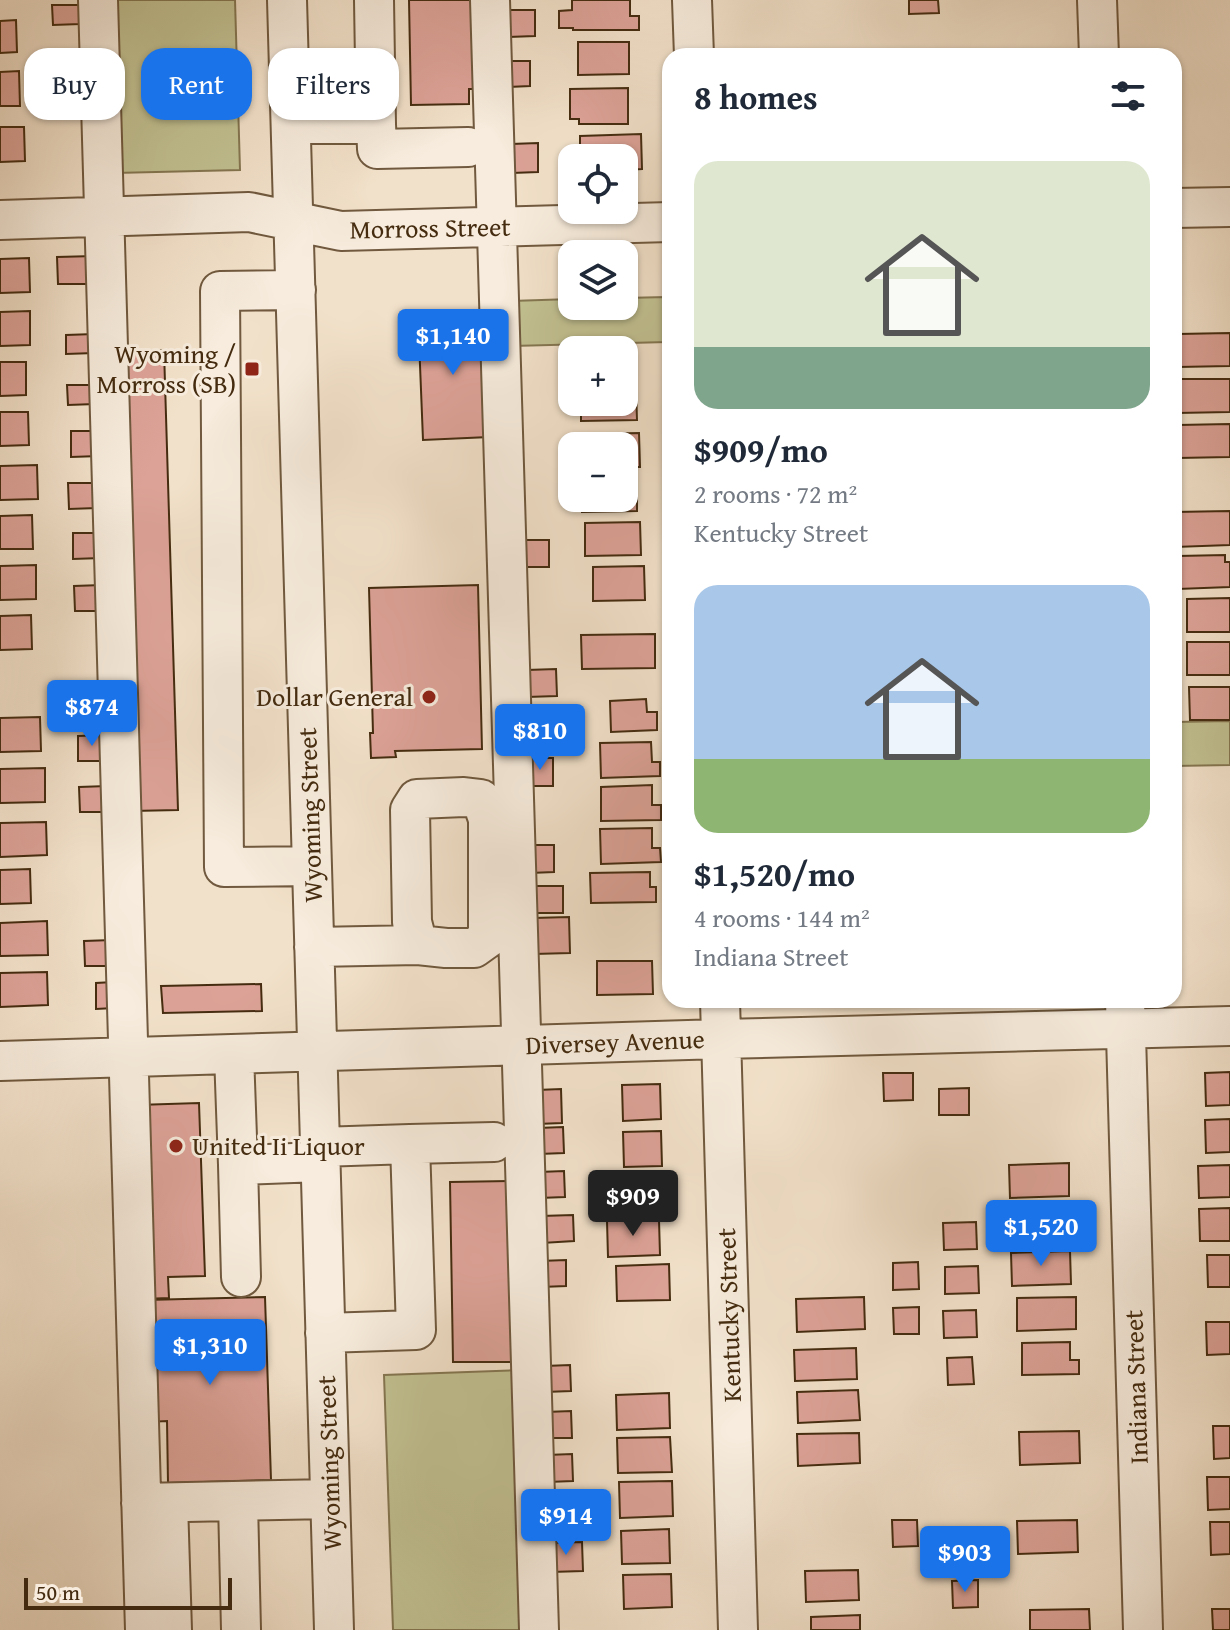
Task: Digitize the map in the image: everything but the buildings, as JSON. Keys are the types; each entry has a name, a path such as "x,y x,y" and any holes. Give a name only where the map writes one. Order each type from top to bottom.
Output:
{"street":[{"path":"98,0 127,1057 154,1503 172,1630"},
{"name":"Wyoming Street","path":"287,0 334,1630"},
{"path":"374,0 377,149 468,147"},
{"path":"490,0 539,1630"},
{"path":"692,0 694,48"},
{"path":"1097,0 1099,48"},
{"path":"291,124 376,124"},
{"path":"1182,208 1230,207"},
{"name":"Morross Street","path":"0,220 249,212 341,231 662,222"},
{"path":"296,290 220,291 224,867 312,866"},
{"path":"314,947 418,945"},
{"name":"Kentucky Street","path":"720,1008 738,1630"},
{"name":"Diversey Avenue","path":"0,1061 721,1039 1126,1014 1230,1026"},
{"name":"Indiana Street","path":"1126,1014 1143,1630"},
{"path":"234,1054 241,1277"},
{"path":"238,1165 410,1144 494,1142"},
{"path":"325,1333 416,1330 410,1144"},
{"path":"154,1503 330,1499"},
{"path":"238,1502 241,1630"},
{"path":"145,1630 154,1503"}],"shaded area":[{"path":"110,0 235,0 236,48 141,48 141,120 239,120 240,170 115,173 113,120 125,120 125,48 111,48"},
{"path":"662,297 662,342 638,343 638,336 558,336 558,345 512,346 511,301 558,299 558,320 638,320 638,298"},
{"path":"1230,721 1230,765 1182,766 1182,722"},
{"path":"522,1370 530,1630 393,1630 384,1375"}],"place":[{"name":"Wyoming / Morross (SB)","path":"252,369"},
{"name":"Dollar General","path":"429,697"},
{"name":"United Ii Liquor","path":"176,1146"}]}
